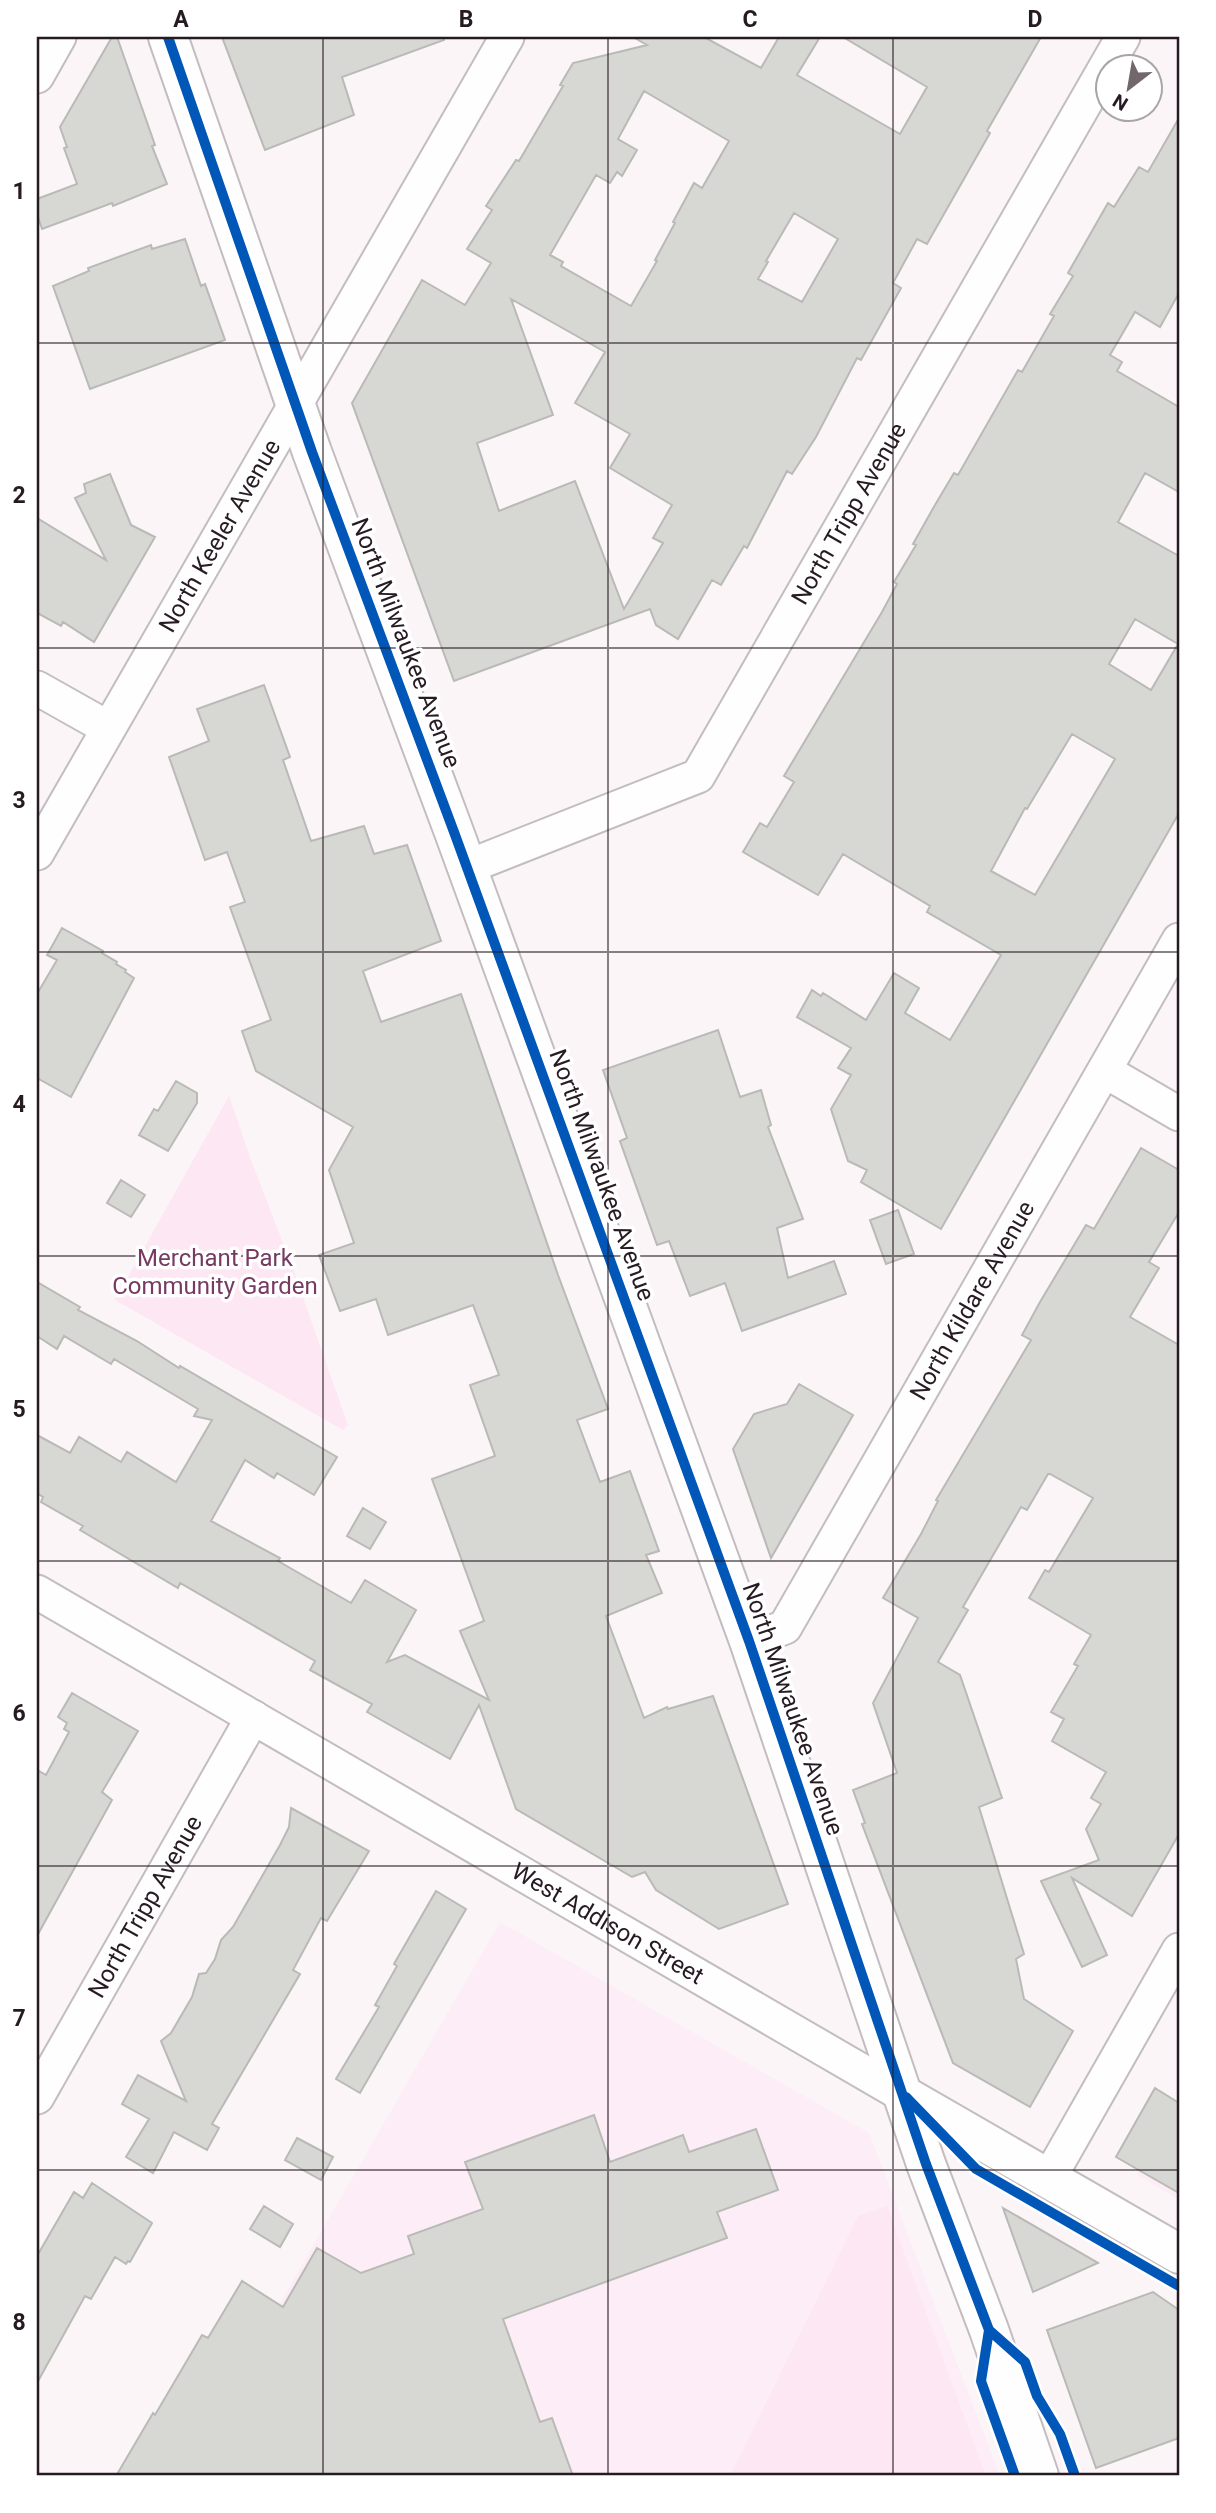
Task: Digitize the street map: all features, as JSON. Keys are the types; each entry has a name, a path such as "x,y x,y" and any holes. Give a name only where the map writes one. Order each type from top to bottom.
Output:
{"main road":[{"name":"North Milwaukee Avenue","path":"168,37 295,405 749,1640 926,2164 989,2330 1039,2476"},
{"name":"West Addison Street","path":"904,2095 1179,2254"}],"street":[{"path":"37,76 59,37"},
{"name":"North Keeler Avenue","path":"37,853 507,37"},
{"name":"North Tripp Avenue","path":"467,867 698,776 1123,37"},
{"path":"37,688 108,729"},
{"name":"North Kildare Avenue","path":"749,1640 785,1627 1179,940"},
{"path":"1105,1071 1179,1114"},
{"name":"West Addison Street","path":"37,1592 904,2095"},
{"name":"North Tripp Avenue","path":"37,2097 253,1717"},
{"path":"1049,2178 1179,1950"}],"shaded area":[{"path":"500,1922 869,2133 1000,2476 180,2476"},
{"path":"1179,2104 1179,2200 1137,2175"}],"green space":[{"name":"Merchant Park Community Garden","path":"229,1096 348,1425 343,1430 115,1300"},
{"path":"887,2206 986,2476 730,2476 858,2216"}],"building":[{"path":"112,37 117,37 167,184 113,206 112,203 42,229 37,214 37,199 77,184 64,148 67,147 60,127"},
{"path":"222,37 443,37 444,40 342,77 354,115 265,150"},
{"path":"633,37 704,37 761,68 779,37 820,37 797,75 900,134 927,87 843,37 1041,37 927,244 917,239 893,283 901,288 861,360 857,358 816,437 792,474 787,471 747,548 744,546 721,585 712,580 678,639 656,625 650,609 454,681 352,403 422,280 465,305 491,263 467,249 492,210 486,206 516,160 519,161 563,86 560,85 573,63 647,45","holes":["644,91 729,141 702,188 694,183 673,222 675,223 655,260 657,261 631,306 561,266 563,262 550,255 596,175 610,183 617,172 622,176 637,150 618,139","794,213 838,239 802,302 758,279 768,262 766,261","511,299 605,352 575,403 630,434 610,468 672,505 653,538 663,543 624,609 575,481 499,511 477,443 553,415"]},
{"path":"1179,118 1179,293 1160,327 1135,312 1110,355 1122,362 1117,371 1179,407 1179,492 1145,473 1118,522 1179,556 1179,813 941,1229 861,1182 867,1170 848,1161 831,1109 851,1075 838,1068 851,1048 797,1017 812,990 821,996 823,993 866,1020 894,973 919,988 905,1013 950,1040 1001,955 927,912 930,906 843,854 818,895 743,852 760,823 767,827 794,782 784,776 882,612 897,584 894,582 935,505 954,473 958,475 1018,370 1022,372 1054,316 1050,314 1073,276 1068,273 1108,203 1114,207 1139,167 1148,172","holes":["1135,619 1178,644 1151,690 1109,664","1072,734 1115,759 1035,895 991,871 1025,808 1027,809"]},
{"path":"185,239 201,286 205,284 225,340 90,389 53,286 89,271 88,268 151,245 152,249"},
{"path":"110,474 131,525 155,537 94,642 63,622 61,626 37,613 37,518 106,560 75,498 86,493 84,484"},
{"path":"264,685 290,757 283,760 311,841 364,826 374,854 407,845 441,941 363,971 381,1022 461,994 558,1275 608,1409 577,1420 600,1482 630,1471 659,1551 646,1555 662,1593 606,1616 644,1718 667,1707 668,1709 713,1696 788,1904 719,1929 656,1890 645,1872 632,1877 516,1809 479,1705 450,1759 367,1712 372,1704 310,1670 315,1661 180,1583 178,1588 80,1530 83,1526 41,1502 43,1497 37,1493 37,1435 70,1453 79,1437 121,1462 127,1452 176,1482 212,1420 194,1416 198,1409 114,1359 111,1364 64,1336 57,1349 37,1336 37,1282 80,1307 78,1310 137,1341 179,1368 180,1366 337,1457 314,1495 277,1473 274,1478 245,1460 211,1521 280,1558 278,1561 351,1603 365,1580 416,1610 387,1662 405,1655 489,1700 460,1631 484,1621 432,1479 495,1456 470,1385 499,1375 473,1305 388,1335 376,1299 340,1311 319,1255 354,1243 329,1170 353,1127 256,1071 242,1031 271,1020 230,907 245,902 227,852 205,860 169,757 209,741 197,709"},
{"path":"62,928 103,951 102,953 117,962 116,964 134,978 71,1097 37,1078 37,994 57,960 47,955"},
{"path":"718,1030 740,1097 761,1090 771,1125 768,1127 803,1219 777,1228 788,1278 834,1261 846,1294 742,1331 725,1283 690,1296 669,1241 657,1245 620,1141 627,1138 603,1070"},
{"path":"176,1081 197,1093 197,1103 168,1151 139,1135 154,1109 158,1111"},
{"path":"1141,1148 1179,1170 1179,1212 1149,1262 1159,1268 1130,1317 1179,1345 1179,1834 1132,1916 1072,1878 1107,1955 1082,1967 1041,1881 1099,1860 1086,1829 1101,1804 1091,1798 1106,1772 1052,1741 1064,1719 1051,1712 1078,1666 1074,1664 1091,1635 1029,1598 1045,1570 1049,1572 1093,1498 1048,1474 1027,1510 1021,1507 963,1607 968,1610 938,1662 960,1675 1002,1798 979,1807 1024,1954 1016,1959 1024,1999 1073,2031 1030,2107 953,2063 862,1824 865,1823 853,1790 897,1773 873,1703 918,1618 883,1598 921,1534 938,1501 936,1500 1031,1340 1022,1335 1040,1302 1086,1225 1094,1229"},
{"path":"121,1180 145,1195 131,1217 107,1203"},
{"path":"898,1210 914,1254 886,1264 870,1220"},
{"path":"799,1384 853,1415 771,1558 733,1449 754,1414 787,1404"},
{"path":"363,1508 386,1522 370,1549 347,1536"},
{"path":"72,1693 138,1731 102,1792 112,1800 37,1936 37,1770 46,1775 69,1732 64,1729 67,1723 58,1717"},
{"path":"291,1808 369,1851 327,1921 321,1918 293,1970 300,1974 212,2124 219,2128 207,2150 174,2132 153,2173 126,2157 149,2119 122,2104 138,2075 186,2101 161,2041 171,2033 192,1997 199,1974 206,1973 215,1959 221,1940 233,1927 280,1845 289,1827"},
{"path":"436,1891 466,1909 360,2093 336,2079 379,2007 375,2005 397,1966 394,1964"},
{"path":"1155,2088 1179,2103 1179,2193 1116,2157"},
{"path":"594,2115 610,2162 683,2135 689,2152 756,2129 778,2190 717,2212 727,2238 503,2319 540,2422 552,2418 573,2476 116,2476 202,2335 208,2338 242,2281 283,2307 317,2248 361,2273 414,2254 408,2236 483,2209 465,2162"},
{"path":"297,2138 333,2157 321,2180 285,2160"},
{"path":"92,2183 152,2223 130,2262 126,2264 115,2257 91,2299 85,2296 37,2383 37,2256 74,2192 83,2198"},
{"path":"264,2206 293,2224 280,2247 250,2229"},
{"path":"1003,2208 1098,2263 1033,2292"},
{"path":"1153,2292 1179,2310 1179,2438 1096,2468 1047,2330"}],"cycle path":[{"path":"168,37 312,452 454,832 749,1641 926,2164 989,2330 1025,2362 1037,2396 1060,2434 1075,2476"},
{"path":"906,2097 976,2169 1179,2286"},
{"path":"989,2330 981,2381 1015,2476"}]}
